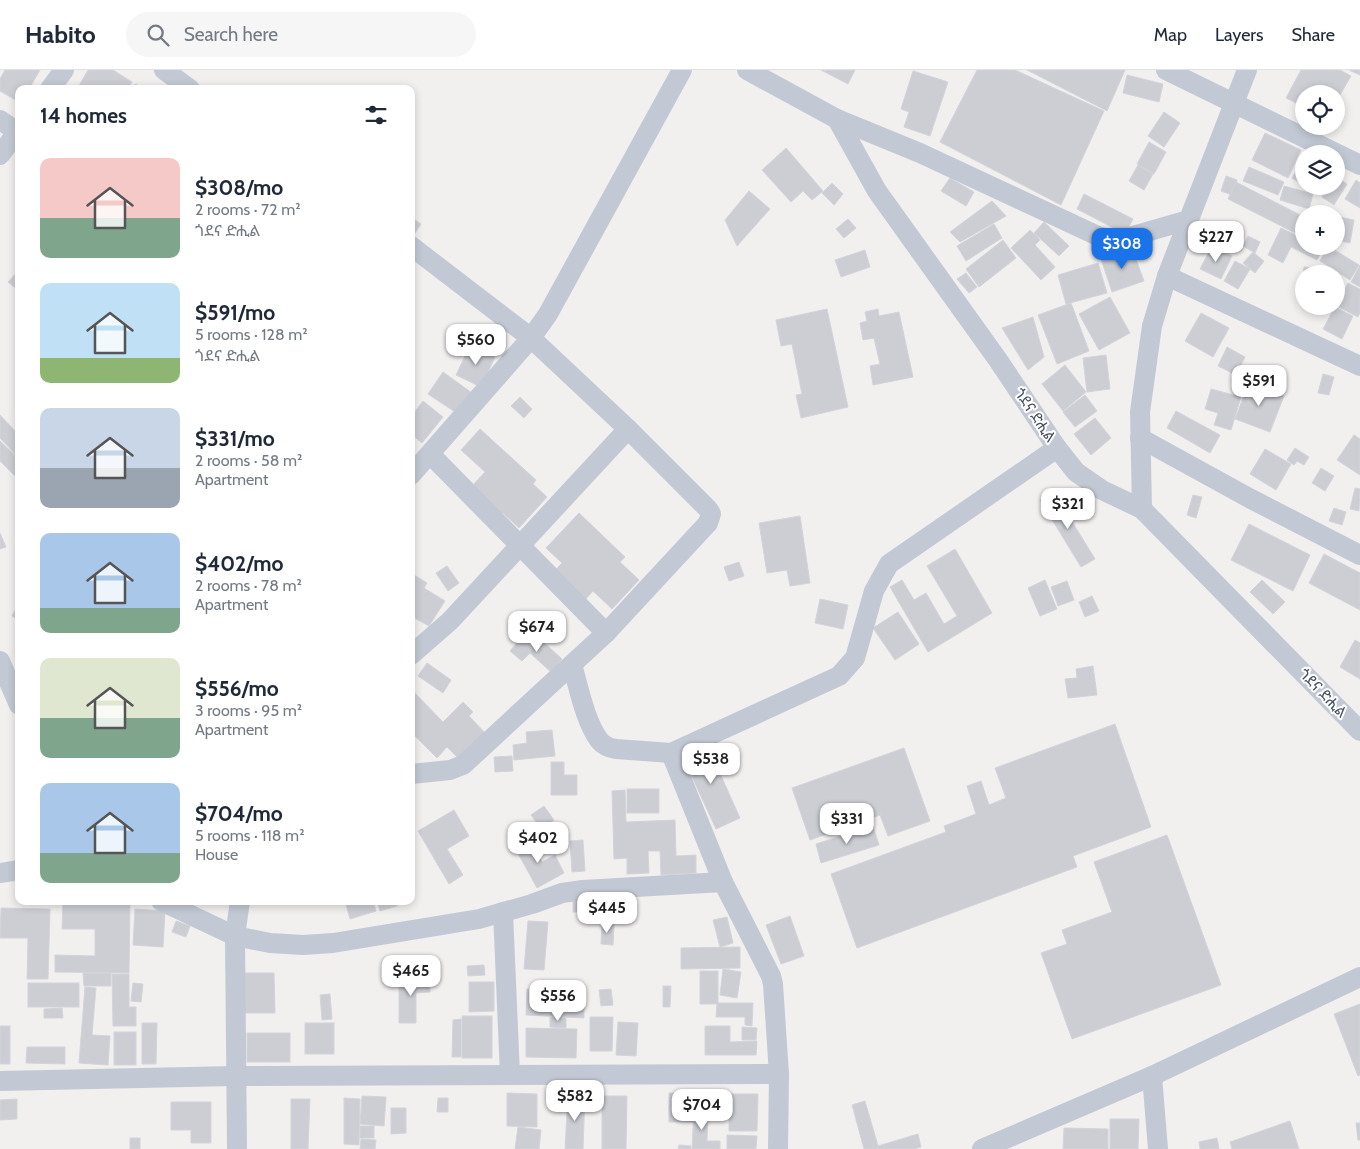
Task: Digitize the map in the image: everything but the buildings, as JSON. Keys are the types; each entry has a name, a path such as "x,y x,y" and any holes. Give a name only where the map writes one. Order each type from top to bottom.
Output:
{"street":[{"path":"53,85 64,70"},
{"path":"164,70 185,85"},
{"path":"415,468 431,455 531,338 548,314 682,70"},
{"path":"747,70 837,119 920,153 1098,236 1115,240 1188,220"},
{"path":"1166,70 1360,165"},
{"path":"1142,509 1140,412 1152,326 1167,276 1188,220 1248,70"},
{"name":"ጎደና ድሒል","path":"837,119 877,191 992,352 1057,448 1076,472 1102,490 1142,509 1360,731"},
{"path":"0,120 15,129"},
{"path":"0,155 15,135"},
{"path":"415,249 531,338 628,429 711,514 708,523 606,633 463,766 450,770 415,774"},
{"path":"1167,276 1360,366"},
{"path":"415,652 450,621 519,544 628,429"},
{"path":"1140,438 1360,555"},
{"path":"572,665 590,725 600,741 610,748 670,754 839,676 855,658 874,591 889,564 1057,448"},
{"path":"431,455 606,633"},
{"path":"0,661 15,696"},
{"path":"670,754 722,882 771,976 779,1074 778,1149"},
{"path":"0,874 15,871"},
{"path":"169,905 235,936 270,943 303,945 333,943 478,919 562,893 583,890 722,882"},
{"path":"237,1149 235,936 244,905"},
{"path":"504,912 510,1075"},
{"path":"982,1149 1152,1076 1360,977"},
{"path":"0,1080 235,1076 779,1074"},
{"path":"1152,1076 1158,1149"}]}
